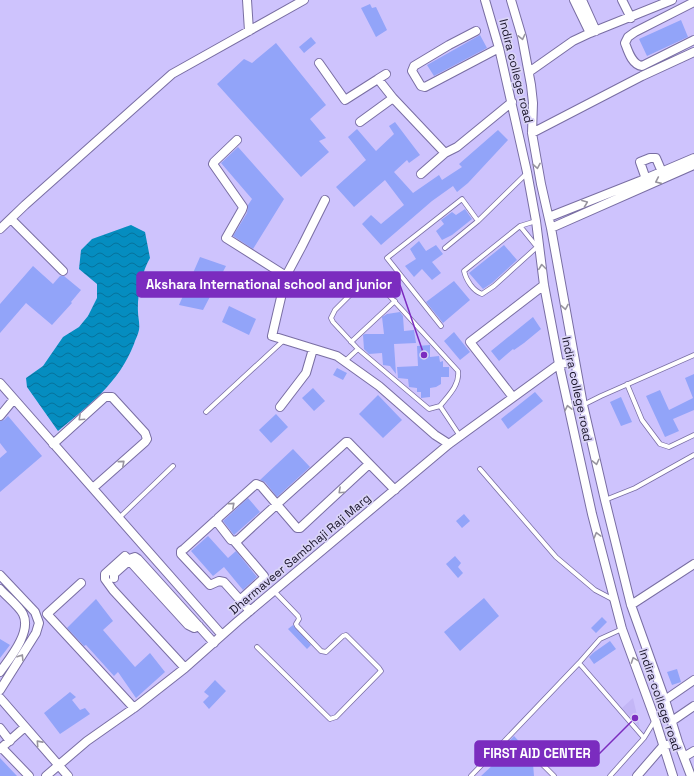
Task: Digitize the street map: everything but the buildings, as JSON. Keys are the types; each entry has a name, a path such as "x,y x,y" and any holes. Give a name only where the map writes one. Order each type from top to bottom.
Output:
{"street":[{"path":"247,0 249,31"},
{"path":"0,230 172,74 304,0"},
{"name":"Indira college road","path":"485,0 499,48 527,172 536,221 544,285 559,364 592,514 622,629 655,719 673,776"},
{"name":"Indira college road","path":"511,0 522,37 529,72 533,103 532,133 541,184 549,217 583,405 605,500 631,605 691,776"},
{"path":"574,0 593,32"},
{"path":"582,0 593,32"},
{"path":"622,0 631,18"},
{"path":"529,72 573,41 672,0"},
{"path":"642,76 625,43 628,37 694,2"},
{"path":"476,31 414,66 412,71 421,86 425,87 499,48"},
{"path":"638,66 642,66 694,40"},
{"path":"532,133 642,76 694,52"},
{"path":"319,64 345,100 386,74"},
{"path":"378,79 393,98 446,153"},
{"path":"360,122 393,98"},
{"path":"421,174 512,102"},
{"path":"237,140 213,164 243,207 226,238 286,276"},
{"path":"643,182 640,162 650,158 656,158 662,172"},
{"path":"551,228 662,172 694,158"},
{"path":"549,217 643,182 694,165"},
{"path":"325,200 286,276 272,336 337,356 379,386 435,435 449,444"},
{"path":"11,219 63,271"},
{"path":"512,396 470,342 544,285"},
{"path":"280,407 306,372 313,349"},
{"name":"Dharmaveer Sambhaji Raji Marg","path":"46,776 87,741 134,708 185,668 250,611 449,444 512,396 559,364 575,362"},
{"path":"0,382 222,636"},
{"path":"53,444 105,396 112,397 145,433 147,439 145,442 93,488"},
{"path":"0,416 14,399"},
{"path":"235,542 346,442 349,442 395,490"},
{"path":"250,611 222,581 210,585 181,554 181,552 256,484 261,486 297,528 300,528 369,464"},
{"path":"216,520 228,536 264,576 263,579 240,600"},
{"path":"185,668 105,580 105,574 124,557 130,560 188,625 194,628 199,626 214,643"},
{"path":"114,578 114,574 130,560"},
{"path":"631,605 694,564"},
{"path":"0,575 34,612 39,623 36,633 0,690"},
{"path":"81,583 47,614 134,708"},
{"path":"0,589 22,613 25,622 25,629 15,651 0,672"},
{"path":"665,700 694,680"},
{"path":"0,698 68,776"},
{"path":"672,721 694,706"},
{"path":"25,727 1,748 28,776"},
{"path":"0,728 10,741"},
{"path":"637,776 663,746 678,742"},
{"path":"684,757 694,751"}],"lane":[{"path":"445,248 478,222 527,172"},
{"path":"441,326 386,258 462,199 478,222"},
{"path":"520,226 537,248 494,286 482,294 478,292 466,280 464,271 520,226 536,221"},
{"path":"371,278 374,279 395,301 458,371 459,376 456,384 440,406 428,409 351,342 331,318 335,310 365,280 371,278"},
{"path":"351,342 395,301"},
{"path":"206,412 285,340"},
{"path":"345,362 358,349"},
{"path":"583,405 694,355"},
{"path":"627,384 642,420 660,444 669,447 694,435"},
{"path":"440,406 460,436"},
{"path":"605,500 634,488 694,455"},
{"path":"119,518 173,466"},
{"path":"480,469 556,557 595,590 614,600"},
{"path":"257,648 330,719 336,717 381,671 346,635 326,652 321,651 297,626 296,624 299,619 298,616 274,591"},
{"path":"471,776 600,640 622,629"},
{"path":"578,663 644,738"},
{"path":"610,776 644,738 655,719"},
{"path":"543,765 554,776"}],"shaded area":[{"path":"633,698 640,728 622,708"}],"water":[{"path":"131,225 145,232 150,258 142,277 139,291 138,334 128,358 112,382 92,402 58,431 27,387 26,378 43,366 63,337 79,327 88,316 97,298 97,284 79,269 81,250 92,239"}],"place":[{"name":"Akshara International school and junior","path":"424,355"},
{"name":"FIRST AID CENTER","path":"635,718"}]}
